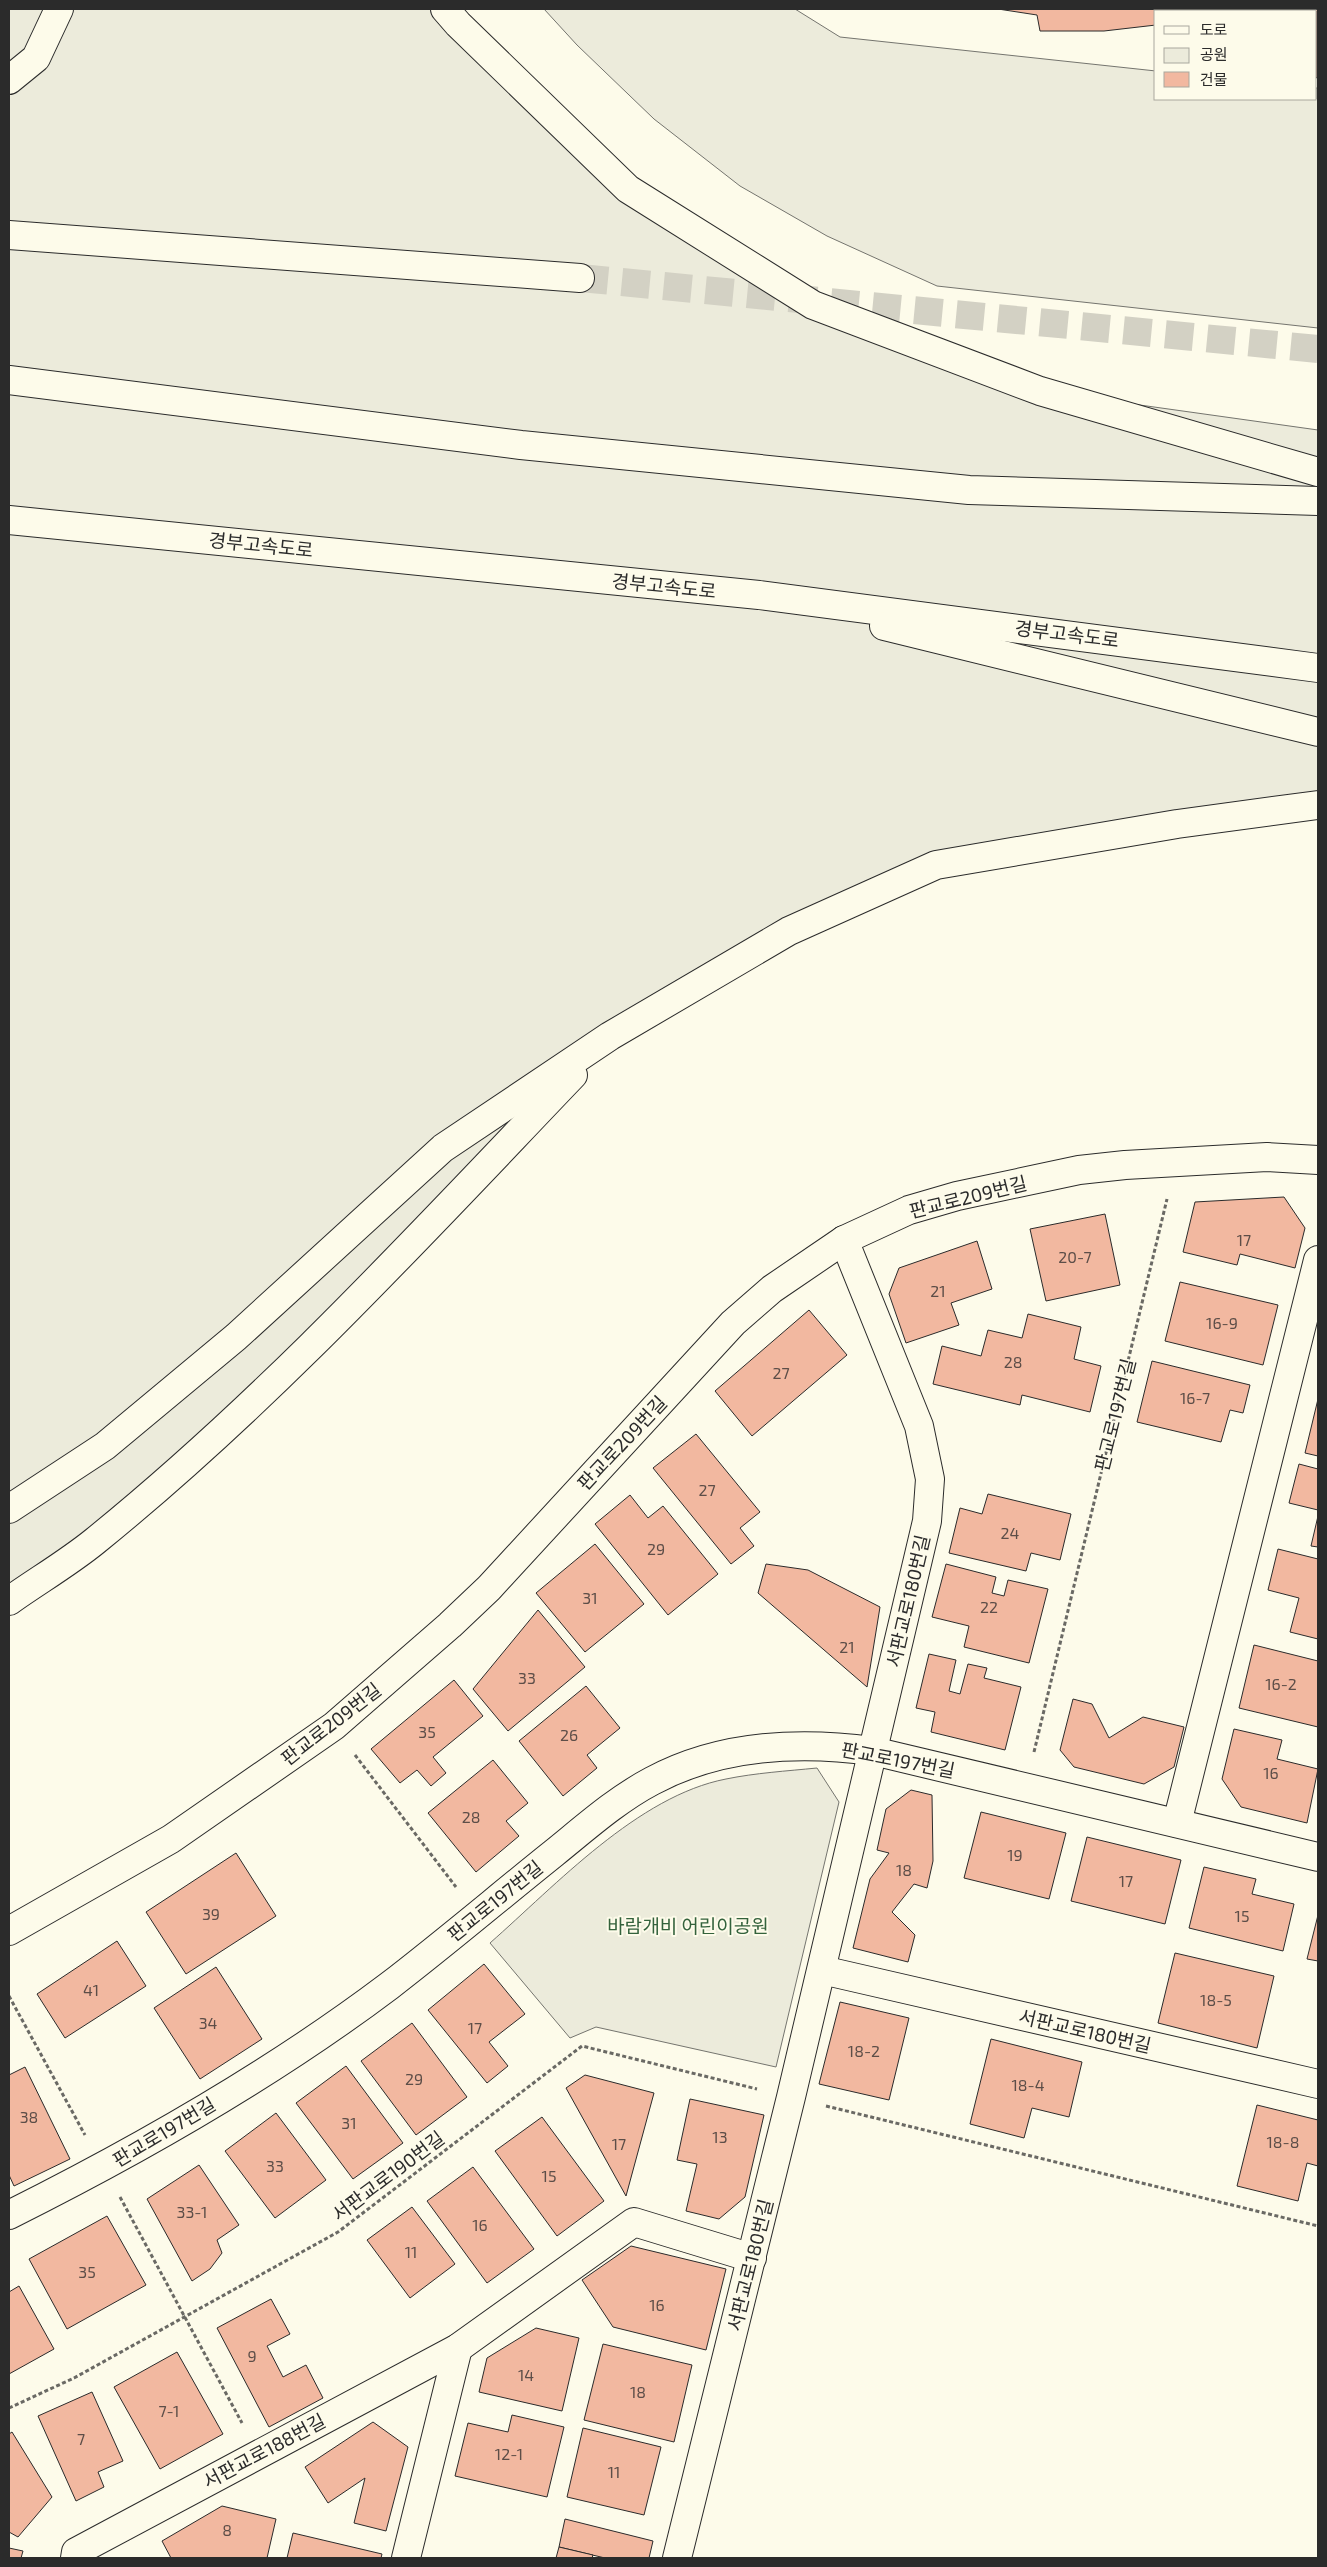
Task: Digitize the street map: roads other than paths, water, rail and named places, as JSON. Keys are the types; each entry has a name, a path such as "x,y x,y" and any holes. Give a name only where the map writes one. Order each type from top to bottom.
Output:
{"main road":[{"path":"9,80 36,58 59,9"},
{"path":"445,9 458,24 628,189 813,305 1040,391 1318,472"},
{"path":"9,235 580,278"},
{"path":"9,380 521,446 969,490 1318,501"},
{"name":"경부고속도로","path":"9,520 759,595 1318,668"},
{"path":"759,595 1318,732"},
{"path":"9,1509 105,1446 134,1422 236,1337 443,1148 610,1036 789,931 936,865 1177,824 1318,805"},
{"path":"9,1601 94,1543 214,1440 381,1276 610,1036"},
{"name":"판교로209번길","path":"9,1931 171,1839 334,1726 450,1625 489,1588 733,1323 772,1289 844,1240 909,1210 957,1196 1079,1170 1176,1160 1267,1157 1318,1160"},
{"name":"서판교로180번길","path":"677,2558 822,1970 920,1559 927,1521 930,1479 919,1426 844,1240"},
{"path":"1177,1823 1318,1260"},
{"name":"판교로197번길","path":"9,2215 104,2168 276,2064 389,1986 610,1808 660,1777 702,1760 765,1747 841,1747 873,1751 1318,1857"},
{"name":"서판교로180번길","path":"822,1970 1318,2084"},
{"name":"서판교로188번길","path":"75,2558 76,2552 458,2348 634,2222 752,2258"},
{"path":"406,2558 458,2348"}],"tunnel":[{"path":"580,278 1318,349"}],"park label":[{"name":"바람개비 어린이공원","path":"688,1926"}]}
